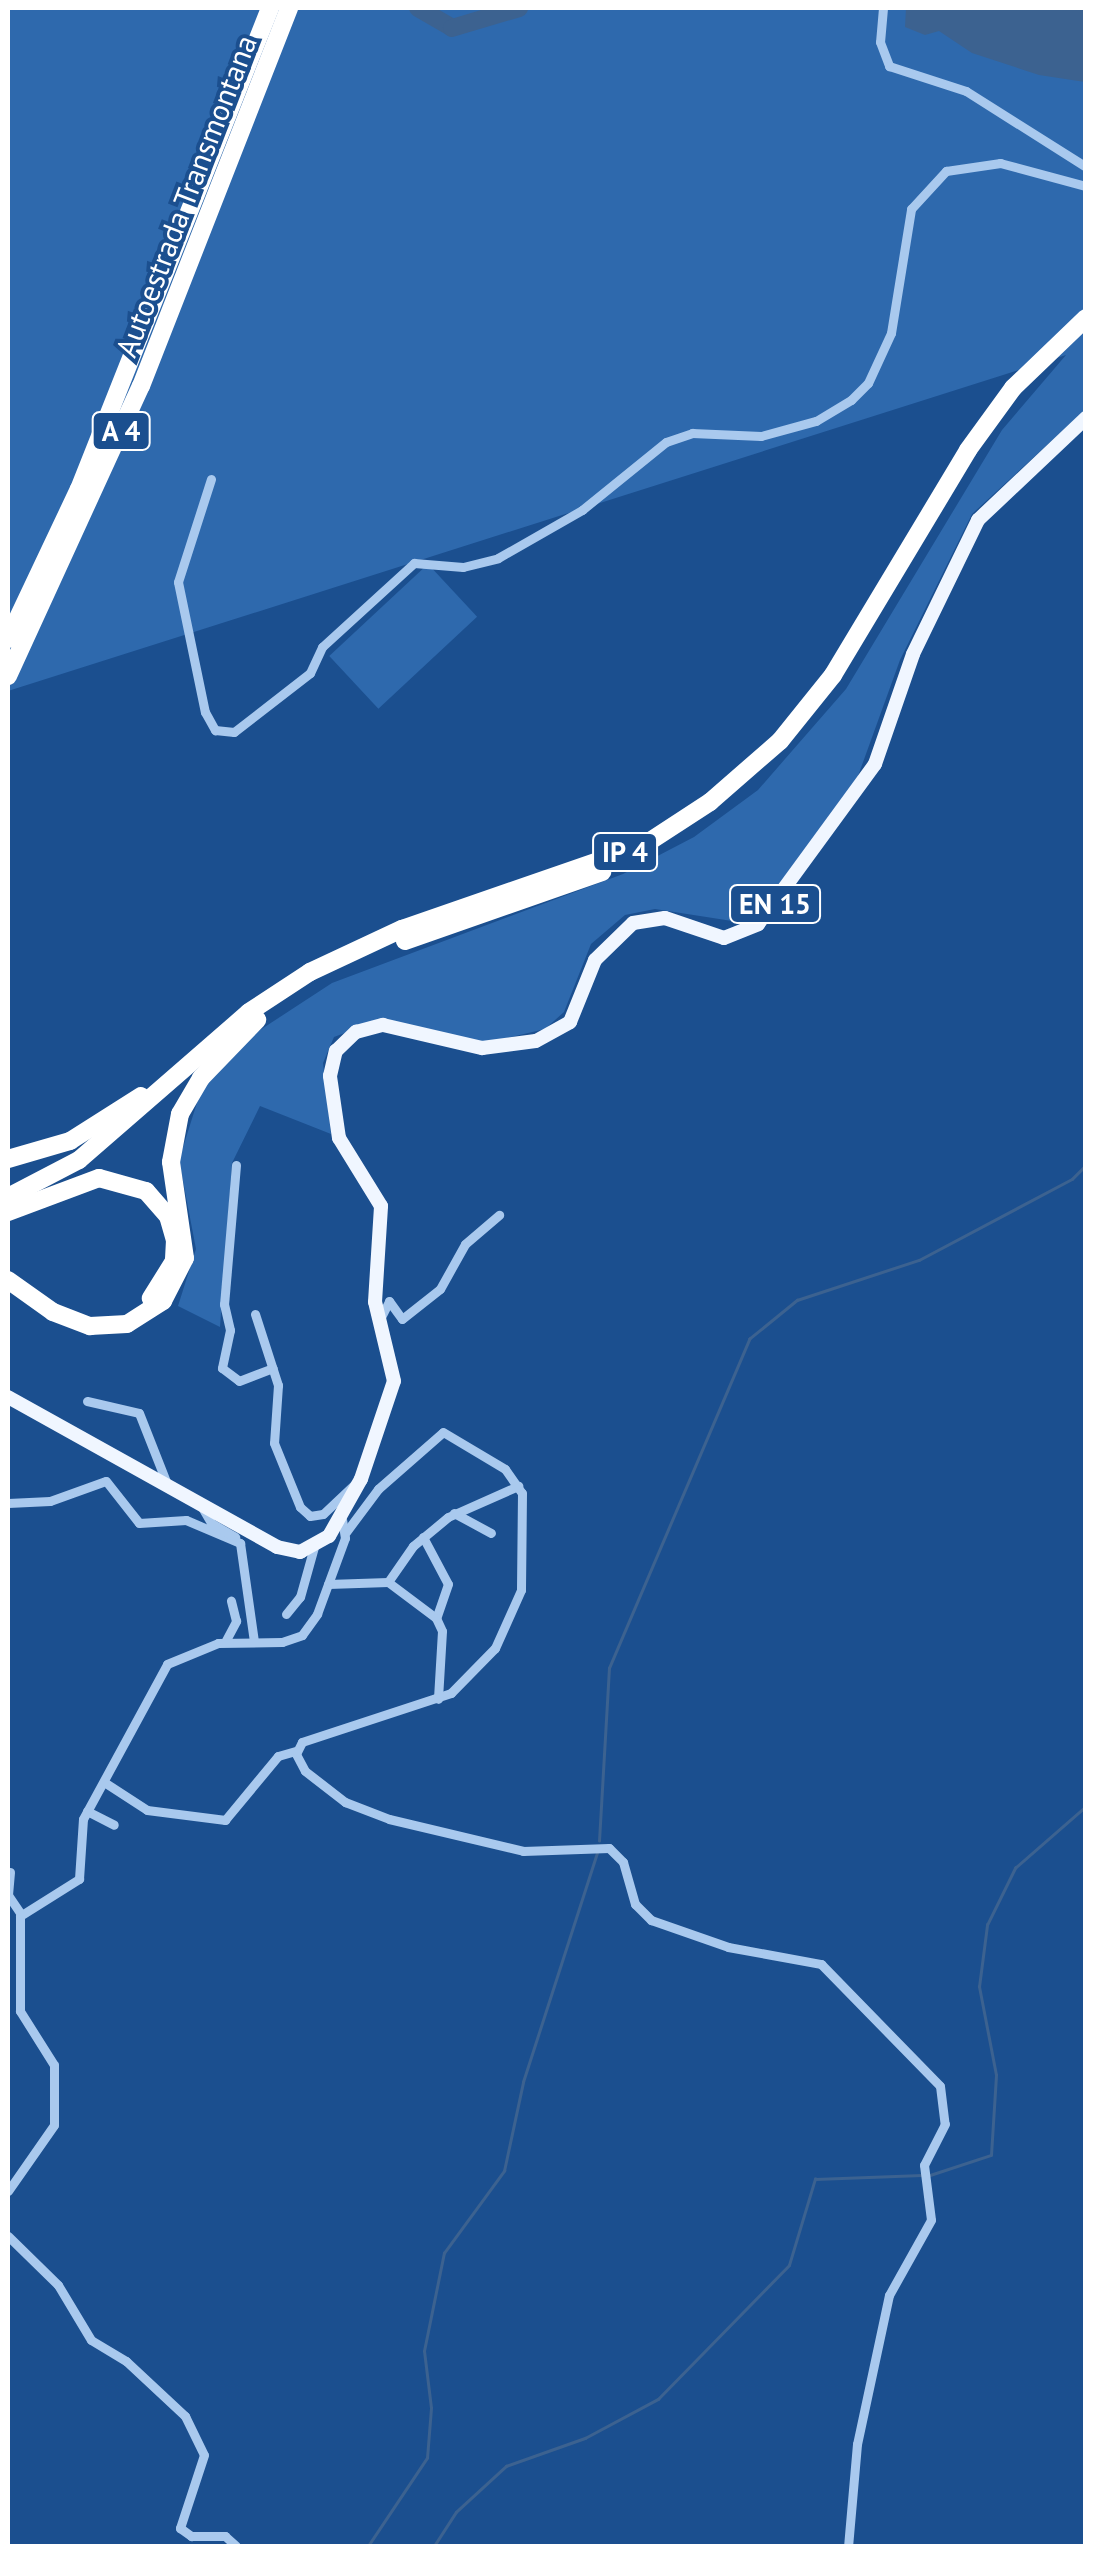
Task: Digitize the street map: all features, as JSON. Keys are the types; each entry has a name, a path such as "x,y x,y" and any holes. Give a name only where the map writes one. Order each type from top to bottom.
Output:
{"highway":[{"name":"Autoestrada Transmontana","path":"8,676 133,404 270,8"},
{"name":"Autoestrada Transmontana","path":"8,638 79,489 289,8"},
{"name":"IP 4","path":"8,1198 79,1160 249,1012 310,972 402,930 644,845 710,802 780,741 833,674 1012,388 1086,318"},
{"name":"IP 4","path":"8,1209 96,1158 258,1020 338,968 648,852 715,808 786,747 840,680 976,454 1019,393 1086,329"},
{"path":"8,1159 98,1126 249,1005 340,949 572,871"},
{"path":"8,1280 53,1312 104,1327 150,1313 171,1281 185,1238 171,1162 180,1114 201,1078 258,1020"},
{"path":"8,1209 86,1181 129,1182 168,1216 175,1240 171,1281 142,1305 104,1316 69,1307 8,1268"}],"main road":[{"name":"EN 15","path":"314,1547 344,1526 394,1387 374,1281 381,1206 342,1148 333,1104 334,1055 362,1029 393,1025 492,1048 536,1041 570,1022 595,960 633,923 665,918 724,938 758,924 875,764 913,654 978,520 1086,418"},
{"path":"8,1397 277,1547 314,1547"}],"street":[{"path":"883,8 881,47 890,66 960,88 1086,167"},
{"path":"212,479 178,582 205,712 215,730 234,732 310,673 322,647 414,563 463,567 498,558 582,510 666,442 692,432 761,436 816,421 851,400 868,383 891,333 911,209 946,171 1000,163 1086,186"},
{"path":"236,1165 224,1304 230,1330 222,1368 239,1381 273,1368"},
{"path":"379,1322 388,1301 403,1319 440,1289 465,1244 499,1215"},
{"path":"255,1314 278,1389 274,1443 303,1511 327,1512 361,1479"},
{"path":"87,1401 140,1412 168,1487"},
{"path":"14,1911 79,1880 87,1812 167,1664 180,1654 225,1642 282,1642 302,1634 328,1584 344,1526 375,1492 405,1470 438,1432 501,1466 518,1486 524,1501 519,1595 490,1654 438,1699 304,1740 296,1752 278,1756 222,1820 148,1810 104,1782"},
{"path":"8,1503 50,1501 106,1481 139,1523 186,1520 240,1544"},
{"path":"388,1582 423,1537 454,1513 518,1486"},
{"path":"202,1506 211,1522 240,1544 254,1641"},
{"path":"454,1513 491,1533"},
{"path":"423,1537 448,1584 436,1618"},
{"path":"286,1614 300,1597 314,1547"},
{"path":"328,1584 388,1582 436,1618 442,1630 438,1699"},
{"path":"225,1642 236,1621 231,1601"},
{"path":"296,1752 302,1768 333,1794 375,1815 528,1852 606,1847 622,1859 637,1907 658,1924 728,1947 821,1964 938,2082 945,2120 924,2168 931,2220 892,2284 856,2444 848,2546"},
{"path":"87,1812 114,1825"},
{"path":"8,2191 54,2125 54,2065 20,2010 10,1872"},
{"path":"8,2236 58,2285 90,2340 126,2361 186,2416 204,2454 180,2512 180,2528 191,2536 226,2536 236,2546"}],"shaded area":[{"path":"8,8 1085,8 1085,410 972,514 900,660 858,776 760,910 732,921 655,909 625,915 591,944 564,1012 545,1029 486,1043 382,1019 334,1037 323,1063 331,1134 260,1106 232,1163 220,1327 178,1306 196,1249 179,1160 201,1090 257,1032 332,983 623,874 694,837 758,790 846,689 1002,430 1066,355 8,691"},
{"path":"906,8 1085,8 1085,82 1039,75 972,53 939,31 925,35 905,27"},
{"path":"428,564 477,617 378,709 329,656"}],"waterway":[{"path":"418,8 452,28 519,8"},
{"path":"599,1841 609,1668 749,1339 797,1300 919,1260 1072,1179 1086,1165"},
{"path":"930,2175 991,2155 996,2075 979,1987 987,1925 1015,1868 1086,1806"},
{"path":"368,2546 427,2458 431,2408 424,2351 444,2253 504,2171 523,2082 597,1853"},
{"path":"434,2546 456,2512 506,2466 585,2438 658,2399 789,2265 815,2179 922,2175"}]}
